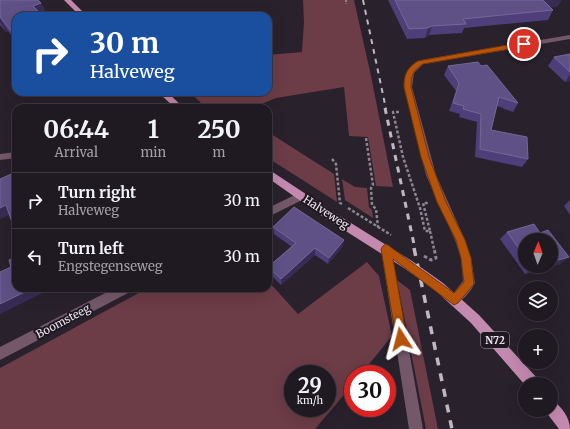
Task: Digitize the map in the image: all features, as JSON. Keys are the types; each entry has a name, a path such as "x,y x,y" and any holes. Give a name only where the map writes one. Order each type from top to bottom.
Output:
{"main road":[{"path":"67,0 80,12"},
{"path":"166,96 173,104"},
{"name":"Halveweg","path":"272,176 420,272 454,300"},
{"name":"N72","path":"454,300 491,335 527,377"},
{"path":"558,416 568,429"}],"street":[{"path":"454,300 469,284 466,258 460,240 442,202 427,163 408,87 408,76 413,67 421,62 570,37"},
{"path":"0,157 12,156"},
{"path":"272,212 302,196"},
{"path":"386,249 416,429"},
{"name":"Boomsteeg","path":"0,354 118,292"}],"path":[{"path":"400,116 399,112 393,112 403,157 420,208 425,231 430,231"},
{"path":"366,138 373,185 371,188 372,205 376,209 378,227 369,238"},
{"path":"332,160 336,164 340,203 397,239"},
{"path":"420,254 430,260 436,258 424,203"}],"shaded area":[{"path":"303,0 354,0 393,187 376,186 368,137 349,136 344,87 276,98 262,104 202,104 194,96 272,96 272,55 302,52 304,22"},
{"path":"272,135 334,174 337,202 272,161"},
{"path":"342,179 355,187 367,188 369,207 372,210 373,218 345,200"},
{"path":"367,262 379,276 392,336 368,365 344,365 344,395 336,404 336,365 284,365 284,417 325,417 315,429 0,429 0,368 141,292 272,292 272,285 298,314"},
{"path":"397,280 410,290 438,429 426,429"}],"building":[{"path":"0,0 38,0 41,3 33,6 39,12 12,12 12,32 0,17"},
{"path":"395,0 543,0 553,10 463,19 466,24 409,29"},
{"path":"570,54 570,72 554,57"},
{"path":"478,62 481,66 487,65 518,103 499,97 491,130 527,137 528,159 480,149 481,114 463,109 464,106 453,103 459,83 448,66"},
{"path":"12,174 12,222 6,205 0,208 0,179"},
{"path":"294,207 344,240 329,258 315,248 281,279 272,271 272,264 296,243 273,227"},
{"path":"534,224 540,233 518,233 518,247 507,232"},
{"path":"548,230 550,233 540,233"},
{"path":"558,243 569,257 558,260"},
{"path":"12,259 12,292 25,292 0,304 0,272 11,267 9,260"}],"railway":[{"path":"363,0 386,109"},
{"path":"385,108 415,249"},
{"path":"414,248 452,429"}],"route":[{"path":"401,339 386,249 420,272 454,300 469,284 466,258 460,240 442,202 425,157 408,87 408,76 413,67 421,62 524,44"}]}
